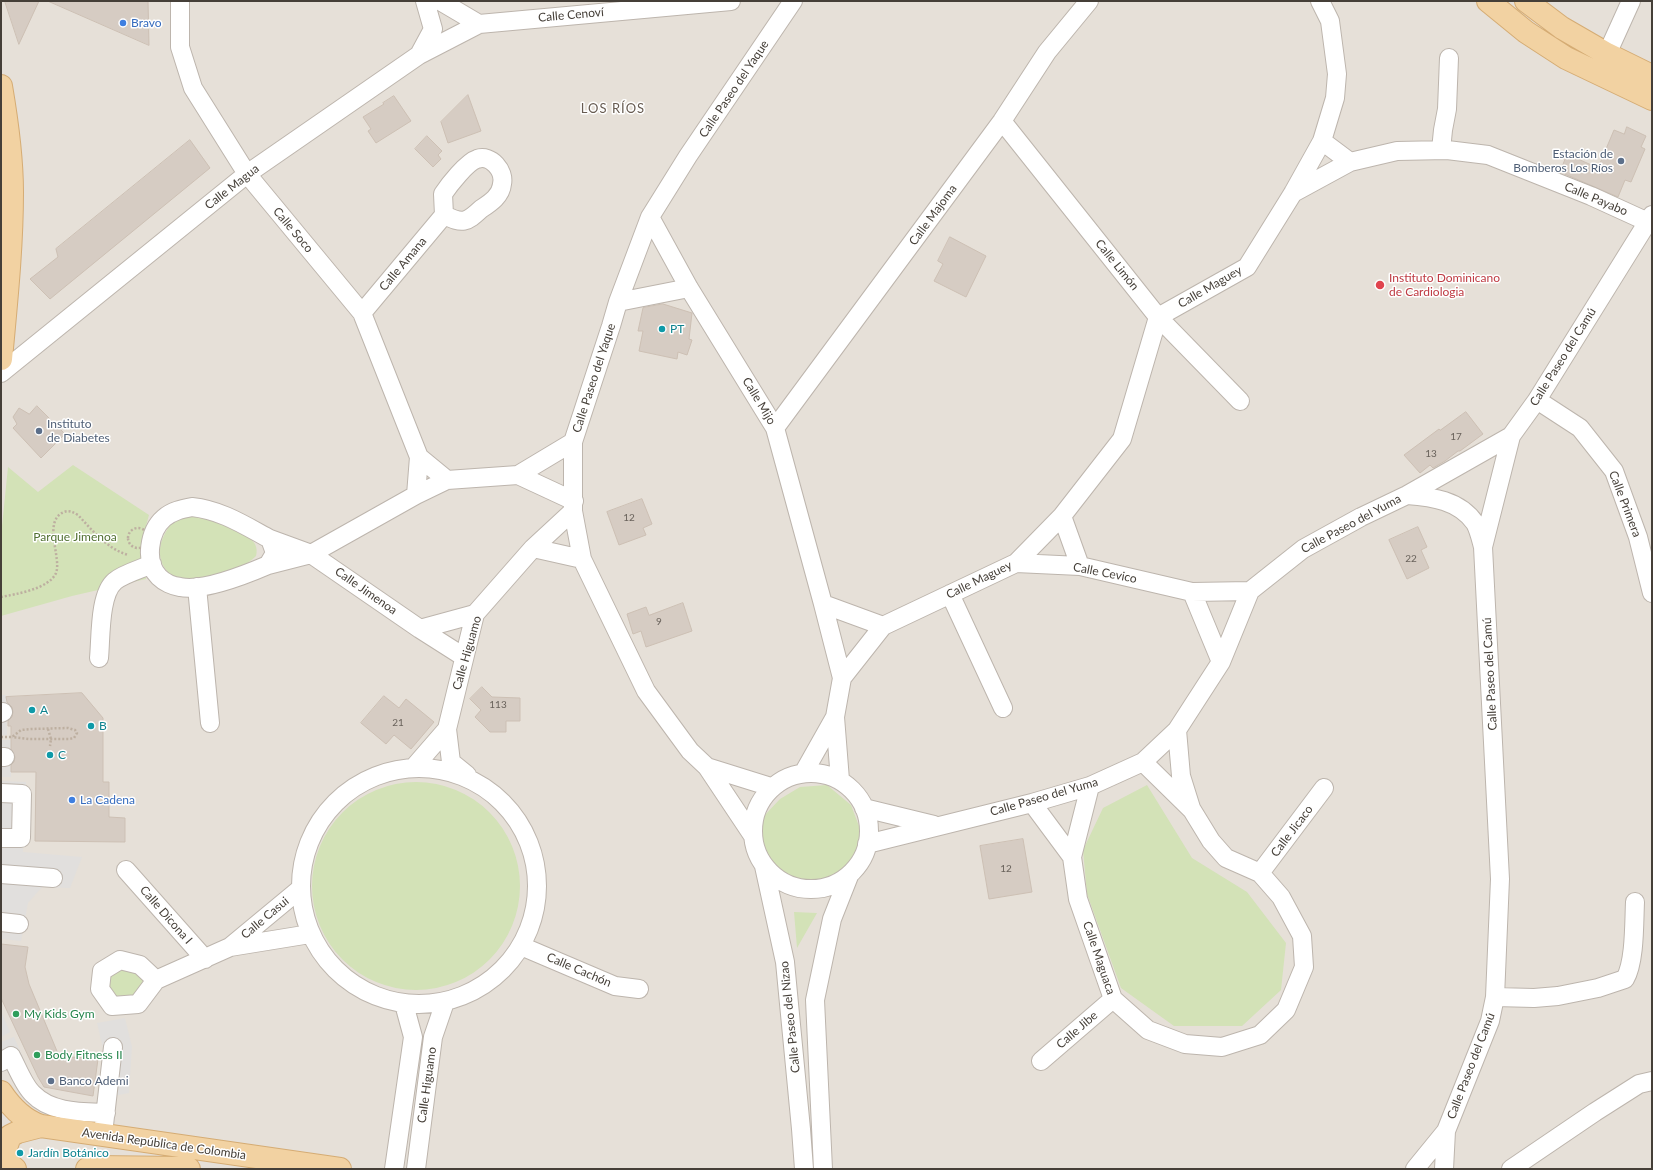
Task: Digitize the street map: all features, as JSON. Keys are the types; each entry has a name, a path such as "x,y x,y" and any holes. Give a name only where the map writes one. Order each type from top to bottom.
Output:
{"main road":[{"path":"1488,1 1526,32 1566,58 1652,99"},
{"path":"1526,1 1562,28 1607,54 1652,76"},
{"path":"1,86 10,145 12,191 11,239 1,359"},
{"name":"Avenida República de Colombia","path":"1,1092 18,1113 32,1123 41,1126 340,1169"},
{"path":"15,1169 5,1160 5,1151 10,1136 27,1129 41,1126"},
{"name":"Avenida República de Colombia","path":"87,1169 97,1167 189,1169"}],"street":[{"name":"Calle Soco","path":"180,1 180,47 193,88 247,174 362,313 419,457 416,495"},
{"path":"419,55 433,29 425,1"},
{"path":"440,1 478,24"},
{"name":"Calle Cenoví","path":"478,24 731,1"},
{"name":"Calle Paseo del Yaque","path":"752,836 707,767 690,751 646,691 582,559 573,506 573,442 618,302 650,217 692,150 793,1"},
{"name":"Calle Maguey","path":"842,678 883,626 1016,563 1062,516 1122,439 1158,317 1246,267 1293,193 1322,141 1335,98 1337,74 1330,21 1320,1"},
{"path":"1607,54 1631,1"},
{"name":"Calle Majoma","path":"775,428 1002,122 1047,52 1089,2"},
{"name":"Calle Magua","path":"1,373 247,174 419,55 478,24"},
{"path":"1441,150 1442,130 1447,109 1449,58"},
{"name":"Calle Limón","path":"1002,122 1158,317 1240,401"},
{"path":"1322,141 1350,162"},
{"name":"Calle Payabo","path":"1293,193 1350,162 1398,151 1441,150 1488,155 1650,218"},
{"name":"Calle Amana","path":"362,313 444,215"},
{"name":"Calle Mijo","path":"650,217 689,288 775,428 823,604"},
{"name":"Calle Paseo del Camú","path":"1444,1169 1446,1131 1490,1021 1495,997 1500,879 1483,547 1511,436 1537,400 1650,218"},
{"path":"618,302 689,288"},
{"name":"Calle Primera","path":"1537,400 1580,428 1614,471 1638,537 1652,593"},
{"name":"Calle Paseo del Yuma","path":"867,844 1032,803 1090,786 1143,762 1177,730 1221,662 1250,591 1303,549 1407,495 1511,436"},
{"path":"268,565 275,553 270,539 220,513 192,507 180,510 163,519 152,539 151,560 158,576 167,583 182,588 197,587 233,578 268,565 312,554 416,495 447,480 518,475 573,442"},
{"name":"Calle Soco","path":"419,457 447,480"},
{"path":"518,475 573,506"},
{"path":"1407,495 1435,498 1449,502 1468,515 1476,524 1483,547"},
{"name":"Calle Higuamo","path":"471,779 452,762 446,729 475,614 533,548 573,506"},
{"path":"1062,516 1080,566"},
{"name":"Calle Jimenoa","path":"270,539 312,554 420,629 464,657"},
{"path":"533,548 582,559"},
{"path":"99,658 104,601 107,589 116,580 151,560"},
{"name":"Calle Cevico","path":"1016,563 1080,566 1192,592 1250,591"},
{"path":"197,587 210,723"},
{"path":"1192,592 1221,662"},
{"path":"950,594 1003,708"},
{"path":"823,604 883,626"},
{"name":"Calle Maguey","path":"823,604 842,678 835,717 840,780"},
{"path":"420,629 475,614"},
{"name":"Calle Maguey","path":"804,772 835,717"},
{"name":"Calle Higuamo","path":"414,767 446,729"},
{"path":"1177,730 1181,776 1192,810"},
{"name":"Calle Maguaca","path":"1090,786 1072,857 1078,899 1113,999 1148,1030 1186,1044 1222,1047 1260,1036 1286,1010 1304,967 1302,936 1281,897 1260,874 1226,858 1211,841 1192,810 1143,762"},
{"path":"414,767 443,769 471,779 494,794 513,814 527,838 535,865 537,893 532,920 521,946 496,975 475,990 445,1002 425,1005 404,1004 374,996 348,982 326,960 310,934 303,912 300,889 305,852 321,819 341,797 346,792 378,774 414,767"},
{"name":"Calle Paseo del Yaque","path":"707,767 771,788"},
{"path":"804,772 823,773 840,780 854,792 864,808 869,825 867,844 860,861 849,876 832,885 813,889 793,886 776,877 764,866 756,851 752,836 754,818 760,802 771,788 787,777 804,772"},
{"name":"Calle Jicaco","path":"1260,874 1324,788"},
{"path":"1,793 22,794 21,838 1,838"},
{"name":"Calle Maguaca","path":"1032,803 1072,857"},
{"name":"Calle Paseo del Yuma","path":"864,808 937,826"},
{"name":"Calle Paseo del Nizao","path":"764,866 785,962 804,1169"},
{"name":"Calle Dicona I","path":"126,870 205,959"},
{"path":"1,874 53,878"},
{"name":"Calle Paseo del Nizao","path":"823,1169 815,1000 832,919 849,876"},
{"name":"Calle Casui","path":"156,980 230,947 300,889"},
{"path":"1495,997 1534,998 1558,996 1598,988 1625,979 1629,972 1631,962 1635,902"},
{"path":"1,922 19,924"},
{"name":"Calle Casui","path":"230,947 310,934"},
{"name":"Calle Cachón","path":"521,946 615,986 639,989"},
{"name":"Calle Jibe","path":"1041,1061 1113,999"},
{"name":"Calle Higuamo","path":"416,1169 433,1037 445,1002"},
{"name":"Calle Higuamo","path":"394,1169 413,1037 404,1004"},
{"path":"103,1136 113,1047"},
{"path":"1,1062 11,1056 32,1093 44,1104 83,1112 106,1113"},
{"path":"1512,1169 1595,1112 1639,1084 1652,1082"},
{"path":"18,1113 36,1097"},
{"path":"1415,1169 1446,1131"}],"path":[{"path":"1,597 38,588 51,580 56,573 57,562 54,533 55,522 61,513 66,511 73,512 78,515 116,551 151,560"},
{"path":"31,729 32,725"},
{"path":"1,737 29,740 74,738 77,734 75,730 78,725"},
{"path":"48,728 51,739 50,746"},
{"path":"12,737 21,730 48,728 68,728 75,730"}],"shaded area":[{"path":"1,1 1652,1 1652,1169 1,1169"},
{"path":"1,695 6,695 7,735 1,735"},
{"path":"1,740 12,740 11,751 14,751 14,759 11,759 11,777 1,777"},
{"path":"1,781 26,782 23,852 82,857 70,888 42,887 28,903 21,941 1,939"},
{"path":"1,1011 10,1032 1,1037"},
{"path":"125,1018 132,1047 129,1093 114,1096 112,1123 55,1115 38,1110 28,1103 19,1090 1,1056 1,1042 14,1037 37,1088 48,1096 61,1100 101,1104 105,1058 97,1023"}],"green space":[{"name":"Parque Jimenoa","path":"73,465 149,515 143,537 146,579 72,596 1,616 1,536 8,467 38,492"},
{"path":"203,515 246,535 255,544 257,550 256,556 240,568 209,579 188,581 172,577 160,557 161,543 167,529 177,517"},
{"path":"416,782 436,784 456,790 482,806 496,820 512,846 518,866 520,886 518,906 512,926 496,952 482,966 456,982 436,988 416,990 396,988 376,982 350,966 336,952 320,926 314,906 312,886 314,866 320,846 336,820 350,806 376,790 396,784"},
{"path":"827,785 851,805 862,834 854,866 831,880 807,887 779,875 762,846 763,817 780,799 800,787"},
{"path":"1147,785 1192,858 1247,892 1286,943 1281,990 1242,1026 1174,1026 1121,988 1087,894 1083,850 1103,808"},
{"path":"794,912 817,913 797,948"},
{"path":"119,967 137,969 145,986 133,1000 114,997 108,981"}],"building":[{"path":"5,1 39,1 19,44"},
{"name":"Bravo","path":"48,1 148,1 149,45"},
{"path":"468,95 481,131 448,143 441,122"},
{"path":"394,96 411,121 376,143 368,131 371,129 363,117"},
{"name":"Estación de Bomberos Los Ríos","path":"1627,127 1646,136 1641,147 1645,149 1631,182 1625,180 1618,197 1560,172 1567,154 1598,168 1614,130 1624,134"},
{"path":"427,136 442,151 438,155 441,159 433,167 415,149"},
{"path":"190,140 210,168 50,299 30,279 58,257 56,249"},
{"path":"950,237 986,256 966,297 934,281 943,264 938,261"},
{"name":"PT","path":"663,304 692,313 689,339 692,340 687,355 678,352 677,359 639,351 643,331 638,331 643,308"},
{"name":"Instituto de Diabetes","path":"37,406 65,434 41,458 13,428 17,424 13,417 19,408 29,414"},
{"path":"1466,412 1483,434 1445,461 1433,468 1430,465 1420,473 1404,455 1439,429 1440,430"},
{"path":"642,499 652,524 643,528 646,535 619,545 607,512"},
{"path":"1418,527 1427,547 1421,550 1429,568 1407,579 1389,540"},
{"path":"683,603 692,631 646,647 641,631 633,634 627,614 646,607 649,615"},
{"path":"482,687 492,697 520,698 520,721 506,721 506,732 490,732 475,717 481,710 470,699"},
{"path":"82,693 103,718 103,782 109,782 109,817 125,818 125,842 35,841 36,772 11,772 11,765 14,762 15,757 11,749 11,726 8,726 8,721 12,717 13,712 12,707 7,702 6,697"},
{"path":"384,696 399,708 406,699 434,722 411,749 394,735 386,744 361,723"},
{"path":"1023,839 1032,892 989,899 980,846"},
{"path":"1,944 28,947 25,967 29,984 59,1056 98,1059 93,1096 44,1087 1,998"}],"place":[{"name":"Bravo","path":"123,23"},
{"name":"Estación de Bomberos Los Ríos","path":"1621,161"},
{"name":"Instituto Dominicano de Cardiologia","path":"1380,285"},
{"name":"PT","path":"662,329"},
{"name":"Instituto de Diabetes","path":"39,431"},
{"name":"A","path":"32,710"},
{"name":"B","path":"91,726"},
{"name":"C","path":"50,755"},
{"name":"La Cadena","path":"72,800"},
{"name":"My Kids Gym","path":"16,1014"},
{"name":"Body Fitness II","path":"37,1055"},
{"name":"Banco Ademi","path":"51,1081"},
{"name":"Jardín Botánico","path":"20,1153"}],"district":[{"name":"LOS RÍOS","path":"613,109"}]}
